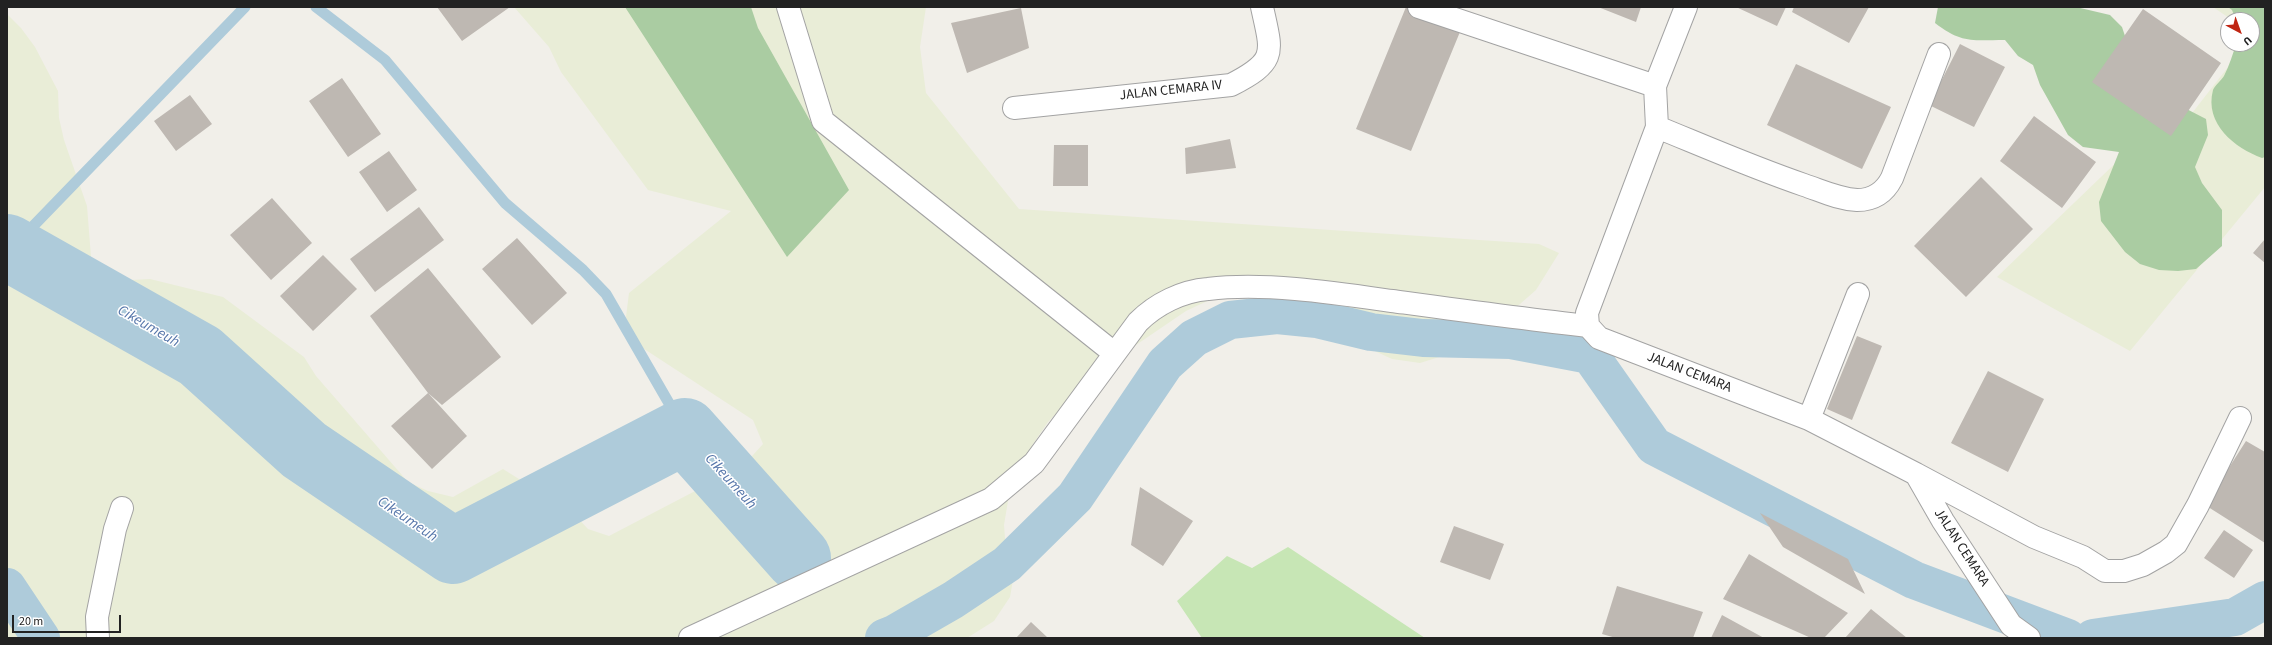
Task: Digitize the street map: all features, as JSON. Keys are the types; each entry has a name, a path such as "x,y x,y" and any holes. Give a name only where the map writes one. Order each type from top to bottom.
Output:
{"street":[{"path":"788,7 823,121 1114,353"},
{"name":"JALAN CEMARA IV","path":"1014,108 1232,85 1256,73 1267,58 1270,45 1262,7"},
{"path":"1420,7 1655,86"},
{"path":"690,638 991,499 1034,463 1138,322 1152,309 1173,298 1207,289 1249,288 1331,292 1518,318 1588,326 1586,313 1657,127 1655,86 1686,7"},
{"path":"1657,127 1778,176 1838,198 1858,200 1877,196 1886,190 1892,178 1939,54"},
{"path":"1809,419 1858,294"},
{"name":"JALAN CEMARA","path":"1588,326 1599,338 1809,419 1916,474 1944,521 2011,625 2029,638"},
{"path":"1916,474 2034,537 2083,557 2105,571 2124,571 2143,565 2166,552 2176,544 2198,505 2240,418"},
{"path":"98,638 97,617 115,529 122,508"}],"green space":[{"path":"514,7 926,7 920,47 926,93 1019,209 1539,244 1559,253 1536,290 1496,325 1473,342 1449,354 1420,363 1392,359 1366,347 1320,308 1296,295 1218,296 1186,311 1083,381 1066,403 1048,422 1033,444 1019,472 1008,501 1004,525 1007,564 1014,574 1010,597 994,621 967,638 7,638 7,14 21,28 35,47 58,91 59,118 64,140 87,206 93,282 150,279 223,297 304,357 316,376 408,482 428,491 453,497 503,469 573,513 588,529 609,536 743,466 763,444 753,420 632,341 626,317 629,293 731,211 648,190 561,72 549,47"},
{"path":"625,7 751,7 758,28 849,190 787,257"},
{"path":"1938,7 2076,7 2110,15 2122,27 2127,42 2175,103 2206,119 2208,135 2195,167 2202,183 2222,210 2222,246 2196,269 2178,271 2159,270 2140,264 2125,252 2101,221 2099,202 2119,152 2083,147 2068,135 2040,85 2033,65 2018,56 2005,40 1976,40 1961,38 1944,30 1935,23"},
{"path":"2213,7 2265,7 2265,187 2130,351 1997,277 2127,152 2157,158 2240,52 2260,52 2260,12 2220,12"},
{"path":"2228,7 2265,7 2265,157 2262,158 2252,154 2232,141 2217,124 2213,114 2211,102 2213,90 2224,76 2234,52 2260,52 2260,12 2233,12"},
{"path":"1288,547 1425,638 1202,638 1177,601 1227,556 1252,568"}],"building":[{"path":"437,7 510,7 462,41"},
{"path":"1406,7 1411,7 1462,27 1411,151 1356,129"},
{"path":"1598,7 1641,7 1636,22"},
{"path":"1736,7 1786,7 1777,26"},
{"path":"1794,7 1869,7 1849,43 1792,12"},
{"path":"1021,8 1029,48 967,73 951,23"},
{"path":"2143,9 2221,63 2171,136 2092,82"},
{"path":"1960,44 2005,67 1974,127 1929,105"},
{"path":"1796,64 1891,107 1862,169 1767,125"},
{"path":"342,78 381,134 348,157 309,101"},
{"path":"190,95 212,124 176,151 154,121"},
{"path":"2034,116 2096,162 2062,208 2000,161"},
{"path":"1230,139 1236,168 1186,174 1185,148"},
{"path":"1054,145 1088,145 1088,186 1053,186"},
{"path":"389,151 417,190 387,212 359,172"},
{"path":"1981,177 2033,229 1966,297 1914,246"},
{"path":"272,198 312,243 271,280 230,235"},
{"path":"419,207 444,240 375,292 350,259"},
{"path":"517,238 567,293 532,325 482,269"},
{"path":"2265,239 2265,263 2253,253"},
{"path":"323,255 357,289 313,331 280,296"},
{"path":"428,268 501,357 442,405 428,393 370,316"},
{"path":"1857,336 1882,346 1852,420 1827,409"},
{"path":"1988,371 2044,399 2008,472 1951,443"},
{"path":"428,393 467,436 432,469 391,426"},
{"path":"2246,441 2265,452 2265,543 2205,505"},
{"path":"1140,487 1193,521 1163,566 1131,545"},
{"path":"1760,513 1848,559 1865,594 1783,547"},
{"path":"1454,526 1504,544 1490,580 1440,562"},
{"path":"2224,530 2253,550 2234,578 2204,558"},
{"path":"1749,554 1848,613 1824,638 1811,638 1723,599"},
{"path":"1617,586 1703,612 1693,638 1616,638 1602,634"},
{"path":"1871,609 1907,638 1845,638"},
{"path":"1722,615 1764,638 1711,638"},
{"path":"1031,622 1048,638 1016,638"}],"waterway":[{"path":"11,249 245,7"},
{"path":"316,7 385,60 505,203 583,270 606,294 685,431"},
{"name":"Cikeumeuh","path":"7,247 200,356 304,450 453,551 685,431 798,558"},
{"path":"884,638 894,634 953,600 1007,564 1075,497 1165,364 1194,338 1230,320 1277,315 1317,319 1371,332 1423,338 1511,340 1590,355 1654,446 1914,580 2068,638"},
{"path":"7,587 41,638"},
{"path":"2093,638 2235,617 2265,600"}]}
